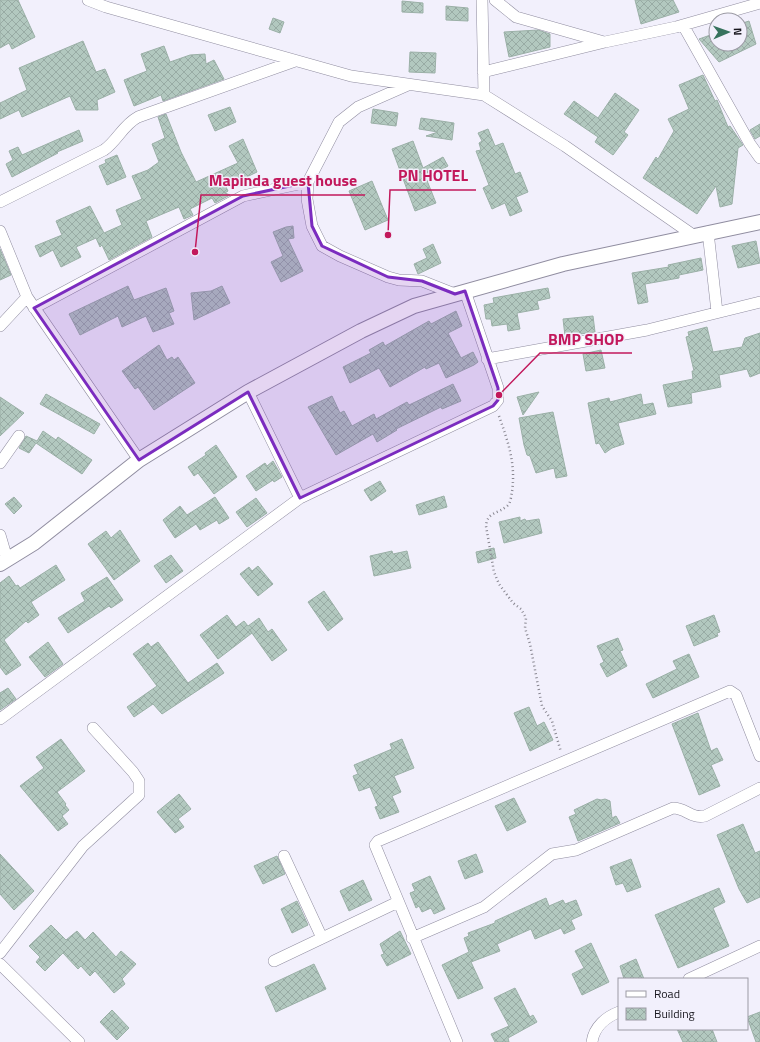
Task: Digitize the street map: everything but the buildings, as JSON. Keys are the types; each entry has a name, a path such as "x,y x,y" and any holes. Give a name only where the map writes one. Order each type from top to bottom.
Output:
{"street":[{"path":"88,0 351,76 484,95 564,146 693,235"},
{"path":"482,0 484,95"},
{"path":"494,0 516,17 605,42"},
{"path":"483,72 605,42 683,25 760,3"},
{"path":"683,25 750,144 760,158"},
{"path":"0,202 104,150 114,141 130,121 138,117 295,61"},
{"path":"409,85 358,107 339,122 308,182 307,199 312,226 322,246 340,256 388,277 399,280 422,281 460,292"},
{"path":"34,308 243,196 308,182"},
{"path":"0,535 4,562 34,543 138,460 248,392 360,331 414,306 563,264 693,235 760,222"},
{"path":"0,231 27,297 138,460"},
{"path":"708,232 717,312"},
{"path":"0,719 300,498 495,403 498,400 498,388 460,292"},
{"path":"0,326 27,297"},
{"path":"487,360 647,330 760,302"},
{"path":"248,392 300,498"},
{"path":"0,463 19,436"},
{"path":"458,1042 412,938 375,845 378,841 730,691 736,695 760,756"},
{"path":"0,953 84,846 139,795 139,781 134,772 93,728"},
{"path":"412,938 484,907 557,852 576,850 673,808 682,810 690,815 698,817 705,816 760,788"},
{"path":"284,856 322,938"},
{"path":"274,961 398,902"},
{"path":"691,978 760,946"},
{"path":"0,964 79,1042"},
{"path":"592,1042 598,1027 608,1018 618,1013"}],"path":[{"path":"495,403 509,444 514,474 511,498 508,506 490,515 486,520 494,572 499,584 526,618 525,628 530,644 542,706 552,721 563,762"}],"highlighted area":[{"path":"308,182 312,226 322,246 388,277 422,281 455,294 465,291 498,388 498,400 493,406 300,498 248,392 139,460 34,308 243,196"}],"place":[{"name":"PN HOTEL","path":"388,235"},
{"name":"Mapinda guest house","path":"195,252"},
{"name":"BMP SHOP","path":"499,395"}]}
